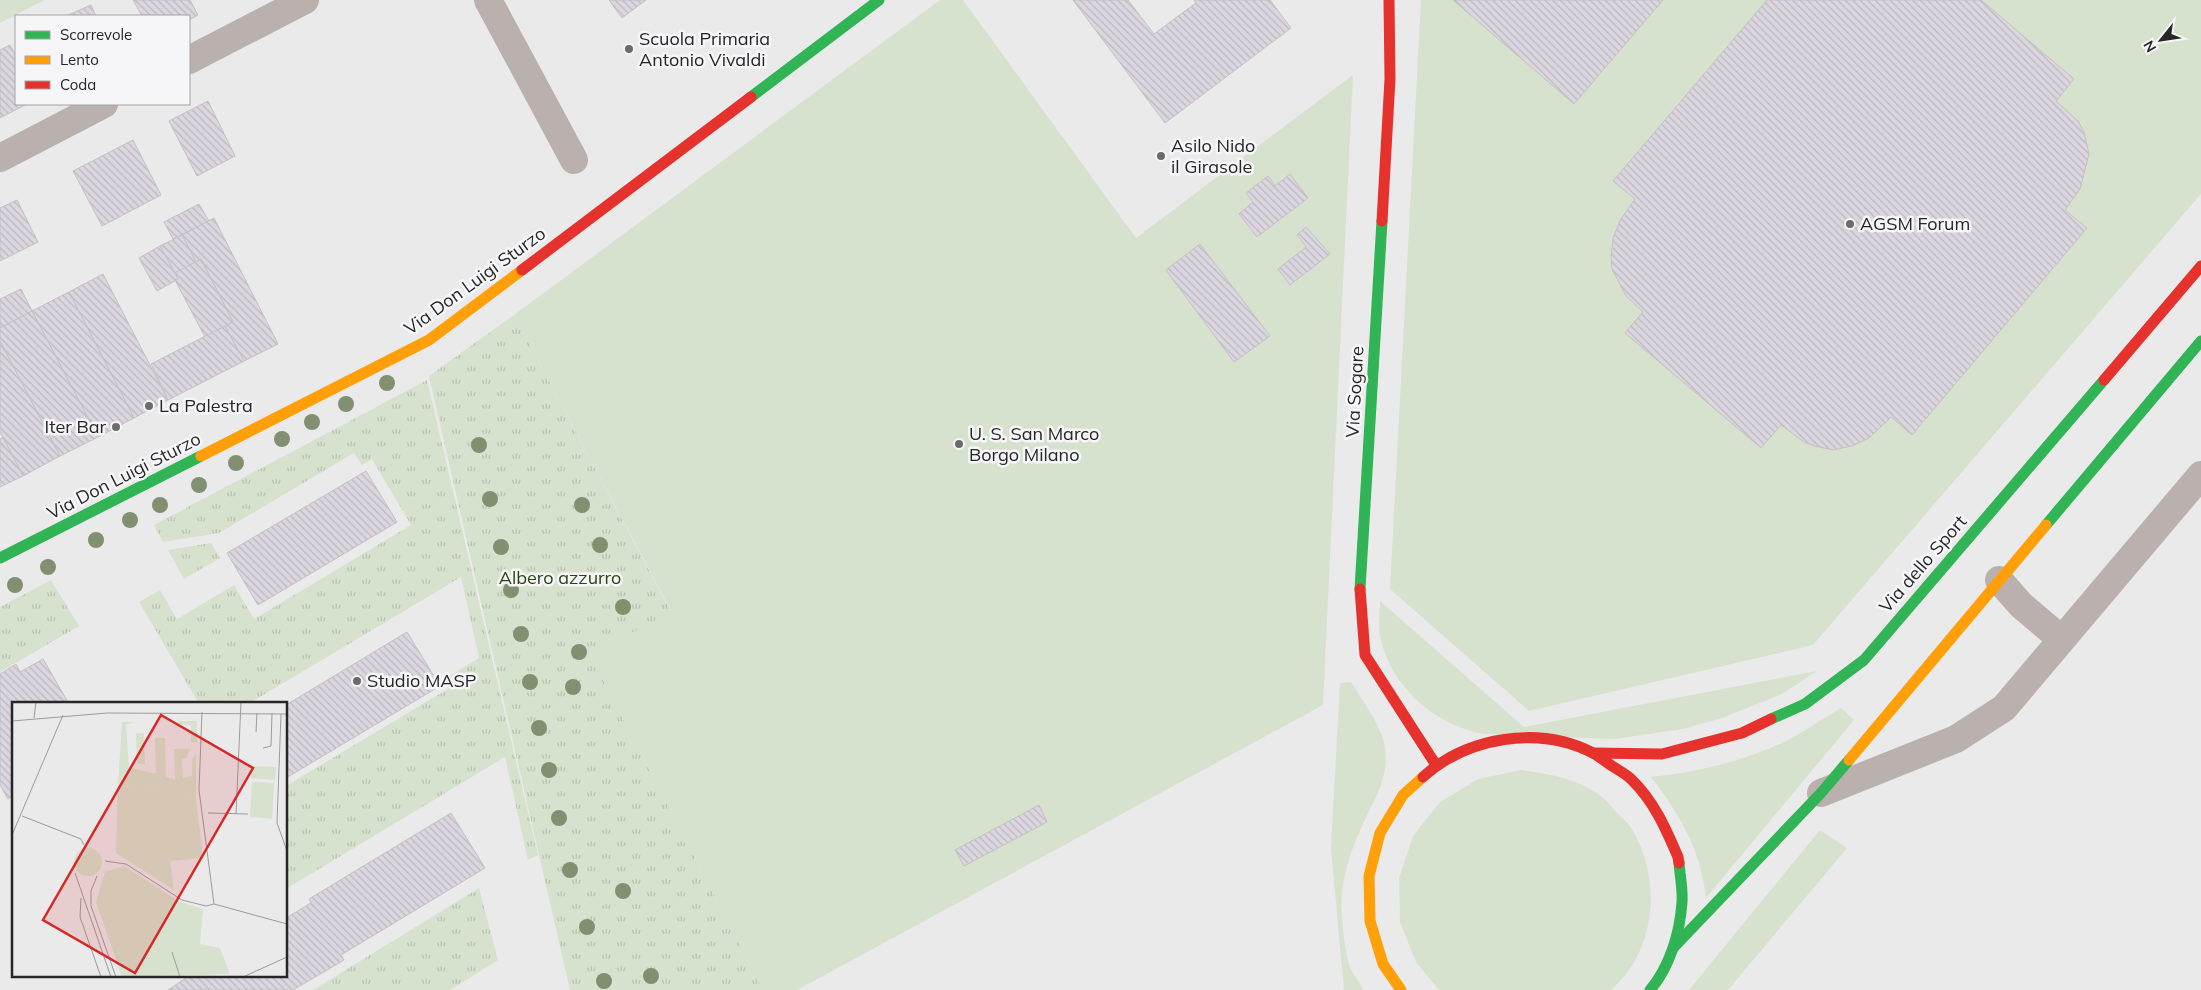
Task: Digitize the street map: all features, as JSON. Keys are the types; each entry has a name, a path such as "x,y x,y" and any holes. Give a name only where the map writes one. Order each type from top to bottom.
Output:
{"street":[{"path":"190,59 305,0"},
{"path":"488,0 574,160"},
{"name":"Via Don Luigi Sturzo","path":"0,558 429,340 880,0"},
{"name":"Via Sogare","path":"1390,0 1390,88 1368,468 1359,580 1365,655 1436,765"},
{"path":"0,158 102,105"},
{"name":"Via dello Sport","path":"1593,754 1662,754 1742,734 1805,704 1864,660 2201,266"},
{"name":"Via dello Sport","path":"1674,947 1821,793 2201,341"},
{"path":"1821,793 1956,739 2004,708 2201,475"},
{"path":"1999,580 2021,605 2061,639"},
{"name":"Via dello Sport","path":"1401,990 1383,964 1370,921 1368,876 1380,833 1403,795 1436,765 1473,746 1513,738 1554,740 1593,754 1631,779 1660,815 1678,856 1682,902 1674,947 1656,984 1650,990"}],"green space":[{"path":"0,0 45,0 15,15 0,23"},
{"name":"U. S. San Marco Borgo Milano","path":"940,0 963,0 1136,238 1353,75 1323,705 797,990 763,990 590,655 671,611 514,315"},
{"path":"1421,0 2201,0 2201,194 1813,645 1529,711 1390,589"},
{"name":"Albero azzurro","path":"514,315 671,612 590,655 763,990 570,990 429,376"},
{"path":"427,380 538,855 528,860 505,757 288,888 288,785 451,687 446,678 479,658 461,577 251,702 198,702 139,602 160,590 177,619 234,585 254,619 411,525 372,459 362,465 354,453 219,533 163,542 154,525"},
{"path":"211,543 220,558 184,579 168,550"},
{"path":"51,580 79,626 0,672 0,607"},
{"path":"1380,601 1524,727 1817,671 1780,695 1722,718 1683,729 1614,739 1484,734 1448,722 1432,712 1404,687 1393,671 1385,654 1380,636"},
{"path":"1351,682 1380,730 1386,757 1380,788 1353,849 1342,891 1343,929 1346,951 1351,970 1363,990 1344,990 1331,848 1340,683"},
{"path":"1841,708 1854,720 1706,898 1699,864 1688,834 1671,805 1651,777 1704,769 1755,754 1788,740"},
{"path":"1521,770 1543,773 1573,781 1602,797 1629,825 1642,851 1648,871 1651,893 1650,915 1638,956 1626,974 1611,990 1439,990 1416,962 1400,922 1399,878 1413,836 1440,802 1478,779"},
{"path":"1820,830 1847,848 1728,990 1689,990"},
{"path":"479,888 498,960 450,990 313,990"}],"building":[{"path":"133,0 190,0 198,15 190,19 190,15 141,15"},
{"path":"609,0 646,0 622,18"},
{"path":"1073,0 1128,0 1154,34 1196,3 1194,0 1270,0 1291,28 1165,123"},
{"path":"1453,0 1663,0 1574,104"},
{"name":"AGSM Forum","path":"1767,0 1981,0 2074,79 2056,101 2078,121 2084,132 2089,154 2080,189 2065,210 2087,228 1912,435 1891,417 1869,438 1852,446 1833,450 1804,442 1781,425 1761,448 1625,333 1643,312 1626,296 1612,269 1611,257 1613,238 1617,228 1635,199 1613,181"},
{"path":"91,5 96,15 68,15"},
{"path":"10,45 15,54 15,105 25,105 0,118 0,50"},
{"path":"208,101 235,156 197,176 169,121"},
{"path":"133,140 161,195 102,226 73,171"},
{"path":"1290,174 1308,198 1257,237 1239,214 1253,202 1246,193 1268,176 1275,186"},
{"path":"17,200 38,242 0,261 0,208"},
{"path":"199,204 209,221 173,239 164,222"},
{"path":"214,218 278,344 244,361 225,326 233,322 201,259 196,262 182,235"},
{"path":"1306,227 1330,254 1290,285 1278,269 1306,247 1297,235"},
{"path":"182,235 196,262 175,273 160,246"},
{"path":"1200,244 1270,336 1234,362 1166,270"},
{"path":"160,246 178,279 157,291 139,258"},
{"path":"201,259 233,322 205,337 175,280 178,279 175,273"},
{"path":"103,274 168,400 134,418 69,292"},
{"path":"21,289 32,311 0,328 0,299"},
{"path":"69,292 134,418 98,437 32,311"},
{"path":"32,311 98,437 60,456 0,341 0,328"},
{"path":"225,326 244,361 168,400 151,364"},
{"path":"0,341 60,456 23,476 0,432"},
{"path":"3,437 23,476 0,487 0,439"},
{"path":"366,471 397,522 258,605 227,553"},
{"path":"407,632 440,686 288,777 288,704"},
{"path":"43,659 68,702 12,702 12,796 8,799 0,785 0,674 16,664 20,672"},
{"path":"1039,805 1047,822 964,866 955,850"},
{"path":"451,813 485,868 341,955 344,960 293,990 168,990 186,978 288,978 288,917 311,903 309,899"}],"traffic: fast":[{"path":"751,97 879,0"},
{"path":"1360,589 1382,221"},
{"path":"2046,525 2201,341"},
{"path":"1771,719 1805,704 1864,660 2104,380"},
{"path":"0,558 201,456"},
{"path":"1674,947 1821,793 1849,760"},
{"path":"1650,990 1663,971 1673,949 1679,925 1682,897 1679,863"}],"traffic: slow":[{"path":"201,456 429,340 522,270"},
{"path":"1849,760 2046,525"},
{"path":"1401,990 1383,964 1370,921 1369,876 1380,833 1403,795 1423,777"}],"traffic: jam":[{"path":"1382,221 1390,79 1389,0"},
{"path":"522,270 751,97"},
{"path":"2104,380 2201,266"},
{"path":"1360,589 1365,655 1436,765"},
{"path":"1593,753 1662,754 1742,733 1771,719"},
{"path":"1423,777 1441,763 1461,752 1482,744 1504,739 1550,739 1572,744 1593,753 1631,779 1659,816 1679,863"}],"place":[{"name":"Scuola Primaria Antonio Vivaldi","path":"629,49"},
{"name":"Asilo Nido il Girasole","path":"1161,156"},
{"name":"AGSM Forum","path":"1850,224"},
{"name":"La Palestra","path":"149,406"},
{"name":"Iter Bar","path":"116,427"},
{"name":"U. S. San Marco Borgo Milano","path":"959,444"},
{"name":"Studio MASP","path":"357,681"}]}
